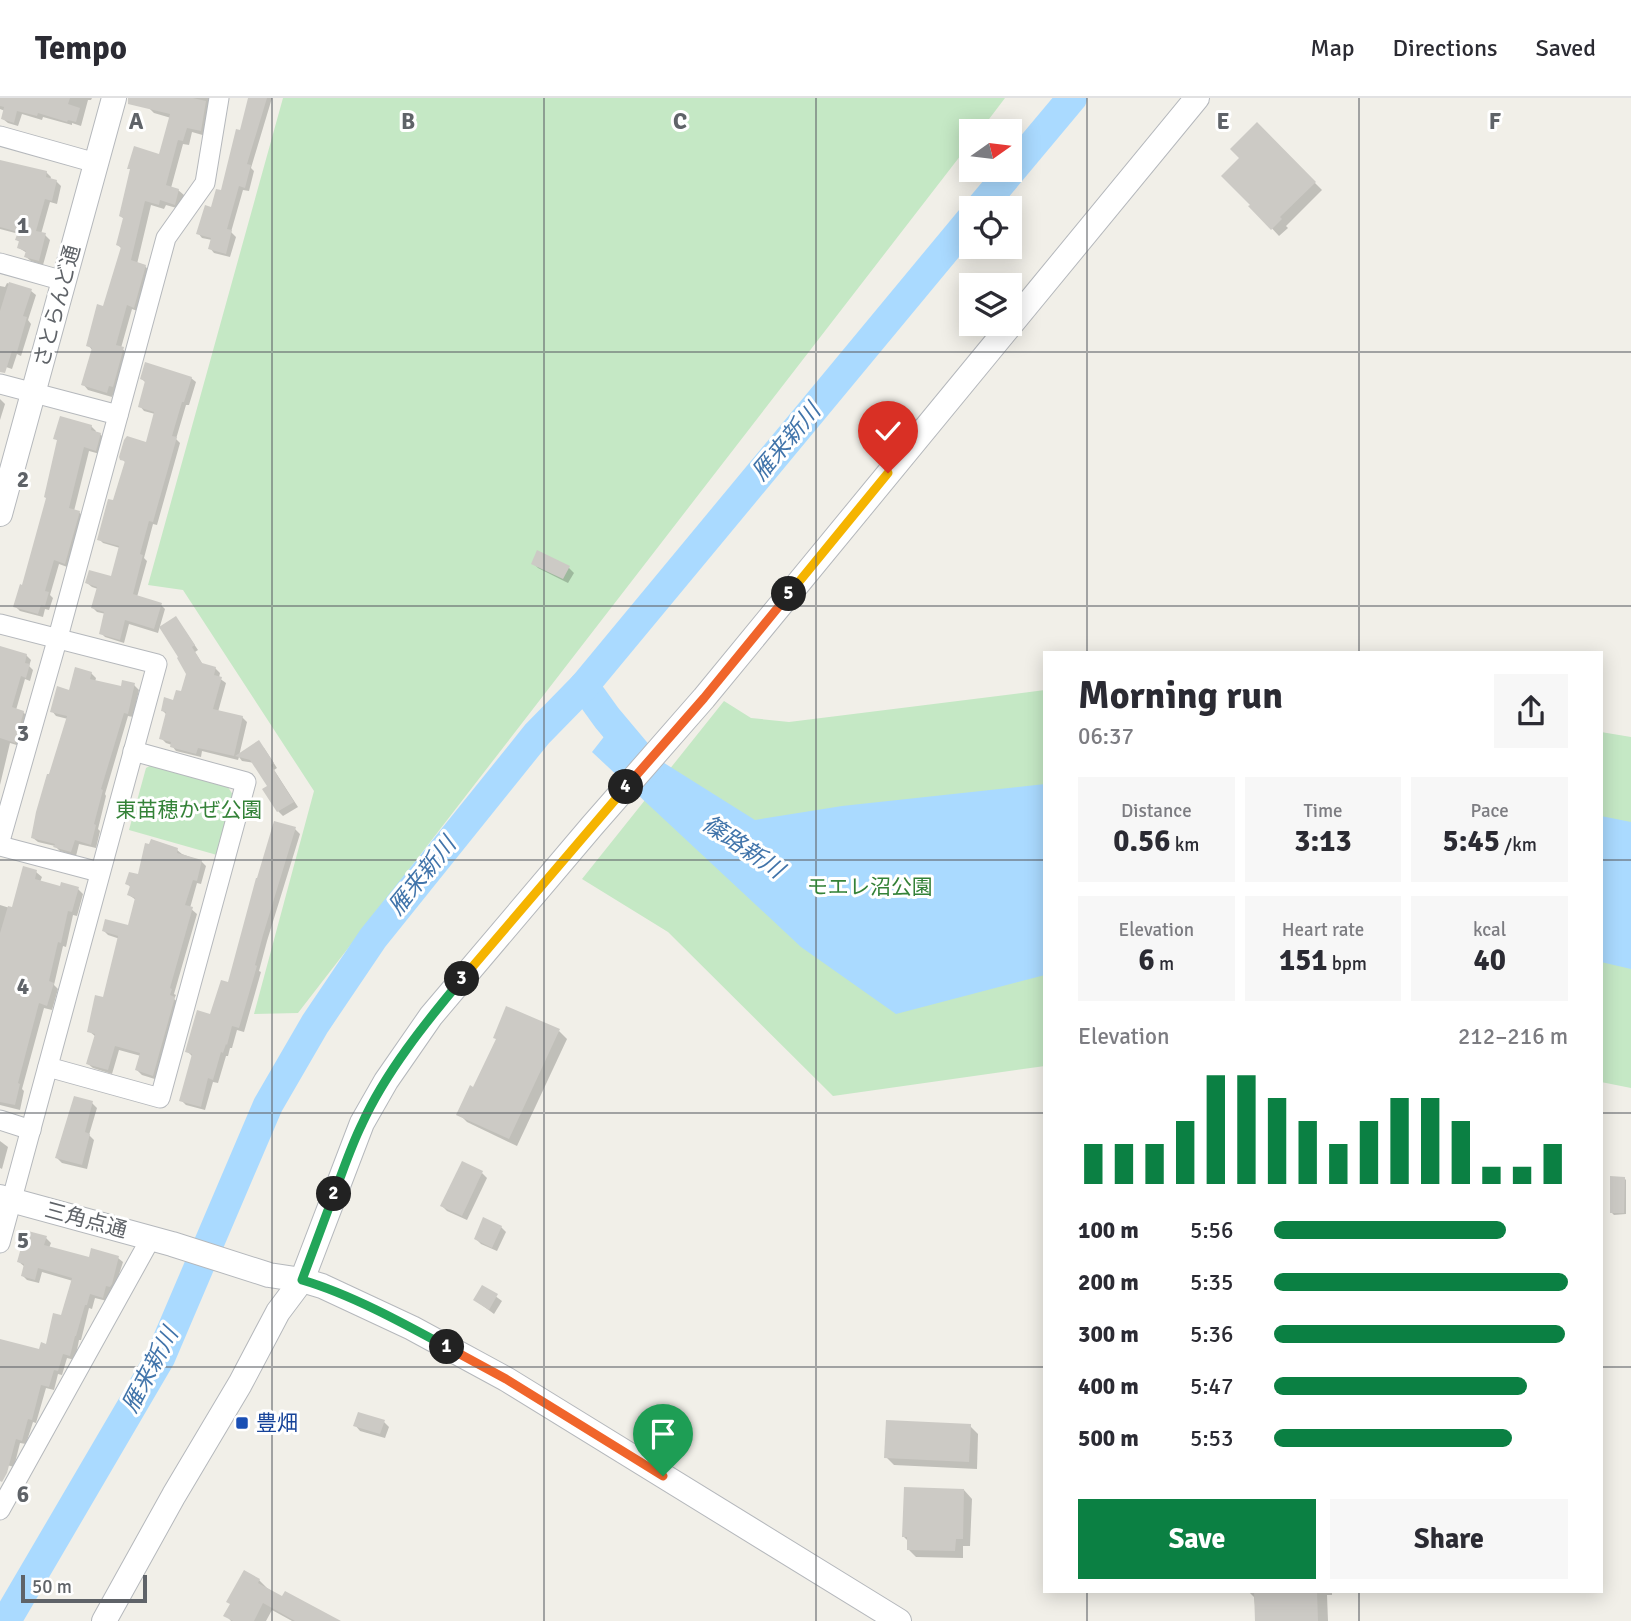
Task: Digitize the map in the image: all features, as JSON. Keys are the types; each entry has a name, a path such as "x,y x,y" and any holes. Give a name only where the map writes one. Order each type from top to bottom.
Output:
{"street":[{"name":"さとらんど通","path":"1,507 114,98"},
{"path":"99,872 0,844 166,238 205,183 219,98"},
{"path":"104,1621 240,1384 278,1312 302,1280 362,1123 386,1081 431,1016 592,825 696,707 1196,98"},
{"path":"0,136 96,163"},
{"path":"0,263 64,281"},
{"path":"0,384 118,415"},
{"path":"0,624 157,664 31,1130 6,1199 0,1243"},
{"path":"48,1068 160,1098 246,782 133,751"},
{"path":"0,1121 31,1130"},
{"name":"三角点通","path":"6,1199 162,1241 269,1275 302,1280"},
{"path":"1,1505 162,1241"},
{"path":"302,1280 322,1286 412,1328 506,1379 899,1621"}],"green space":[{"path":"283,98 1005,98 989,119 959,119 959,158 298,1013 254,1014 314,791 183,590 148,585"},
{"name":"モエレ沼公園","path":"1043,690 1043,1066 833,1096 668,932 582,879 724,701 751,718 789,722"},
{"path":"1603,732 1631,737 1631,1088 1603,1082"},
{"name":"東苗穂かぜ公園","path":"155,763 226,784 233,795 217,855 129,830 146,768"}],"water":[{"path":"610,729 755,820 842,806 1043,784 1043,976 896,1014 801,947 592,752"},
{"path":"1603,816 1631,822 1631,969 1603,962"}],"building":[{"path":"0,98 70,98 68,104 80,108 76,122 17,111 14,123 1,119 4,107 0,106"},
{"path":"128,98 193,98 206,101 201,131 187,128 183,141 178,140 166,185 179,189 175,205 160,200 159,205 145,201 131,260 146,265 134,308 127,305 116,345 124,347 113,387 109,386 107,393 81,385 92,348 86,346 97,304 103,306 121,247 116,245 123,218 119,216 134,146 159,154 170,114 128,104"},
{"path":"248,98 267,98 247,164 251,165 245,188 239,186 227,229 232,230 226,254 208,249 211,238 196,234 205,205 211,207 216,189 221,190 236,129 240,130"},
{"path":"1257,122 1316,182 1280,217 1282,219 1271,230 1221,176 1239,158 1230,149"},
{"path":"0,160 47,171 46,177 57,180 52,201 45,199 36,231 46,233 39,261 24,257 26,251 17,248 19,241 15,240 18,232 0,227"},
{"path":"9,282 32,289 23,316 27,317 17,352 12,351 5,373 0,372 0,311"},
{"path":"145,362 192,377 172,436 177,437 153,522 149,521 133,594 162,603 154,629 125,620 120,640 99,634 104,612 91,608 97,587 85,583 89,570 111,576 119,546 97,540 108,499 113,500 125,461 119,457 124,440 127,436 146,442 154,412 138,407 145,381 140,379"},
{"path":"60,416 92,425 91,430 101,433 96,451 84,447 69,508 80,511 65,564 54,560 45,591 49,592 45,606 41,605 38,614 13,607 20,584 22,585 46,498 44,497 57,440 53,439"},
{"path":"537,550 570,566 563,579 531,564"},
{"path":"176,616 195,645 192,647 202,663 216,667 214,675 222,677 213,709 243,716 234,756 198,748 196,754 170,747 171,742 159,739 166,712 161,711 164,697 173,700 176,690 181,691 186,674 159,627"},
{"path":"0,646 27,654 25,663 30,664 26,678 21,676 12,707 24,711 15,743 0,738"},
{"path":"75,667 92,672 90,679 121,686 122,680 135,683 128,714 124,713 101,789 103,790 91,845 75,840 71,852 53,847 55,844 31,838 47,774 67,716 50,712 57,686 69,690"},
{"path":"259,740 294,802 277,812 262,789 267,786 250,760 235,756"},
{"path":"274,821 296,827 263,935 239,1028 232,1026 213,1080 208,1078 201,1107 179,1101 192,1054 185,1052 197,1010 210,1014 221,980 228,982"},
{"path":"151,839 178,848 177,853 202,860 197,881 193,880 185,905 193,907 170,988 170,995 175,997 153,1076 135,1070 140,1053 115,1046 108,1070 86,1064 95,1034 87,1032 95,995 103,997 118,936 102,931 105,919 128,925 135,898 127,895 130,886 125,884 129,872 138,874 145,843 149,844"},
{"path":"23,866 37,870 35,879 60,886 61,882 79,887 72,912 68,911 61,943 58,942 49,981 54,983 47,1006 39,1003 18,1083 20,1084 15,1105 0,1102 0,933 8,906 12,907"},
{"path":"506,1006 560,1029 509,1139 456,1115 496,1039 493,1038"},
{"path":"74,1096 93,1101 85,1132 90,1134 82,1165 55,1158"},
{"path":"462,1161 483,1171 462,1216 440,1206"},
{"path":"1610,1176 1625,1177 1624,1213 1610,1213"},
{"path":"483,1217 502,1226 492,1248 474,1239"},
{"path":"28,1231 47,1236 44,1245 89,1257 91,1248 119,1256 112,1284 110,1287 106,1286 103,1298 90,1294 70,1356 63,1354 49,1387 41,1385 32,1420 28,1419 22,1441 16,1439 2,1482 0,1339 39,1349 41,1342 46,1344 53,1313 61,1315 72,1278 38,1268 35,1280 21,1276 24,1264 17,1262"},
{"path":"482,1285 498,1294 489,1310 473,1300"},
{"path":"358,1412 385,1420 380,1434 353,1426"},
{"path":"886,1420 971,1424 969,1462 884,1458"},
{"path":"904,1487 964,1489 963,1539 956,1539 955,1551 907,1550 907,1537 902,1537"},
{"path":"244,1570 260,1579 258,1583 282,1596 285,1591 341,1621 295,1621 263,1603 254,1621 233,1621 223,1616 230,1604 226,1602"},
{"path":"1254,1593 1317,1593 1318,1621 1255,1621"}],"waterway":[{"name":"雁来新川","path":"990,196 1072,98"},
{"name":"雁来新川","path":"6,1621 160,1358 268,1105 315,1024 373,938 537,734 584,686 959,233"},
{"name":"篠路新川","path":"584,686 649,768"}],"place":[{"name":"豊畑","path":"242,1423"}],"route":[{"path":"663,1476 506,1379 412,1328 322,1286 302,1280 362,1123 386,1081 431,1016 592,825 704,698 888,473"}]}
